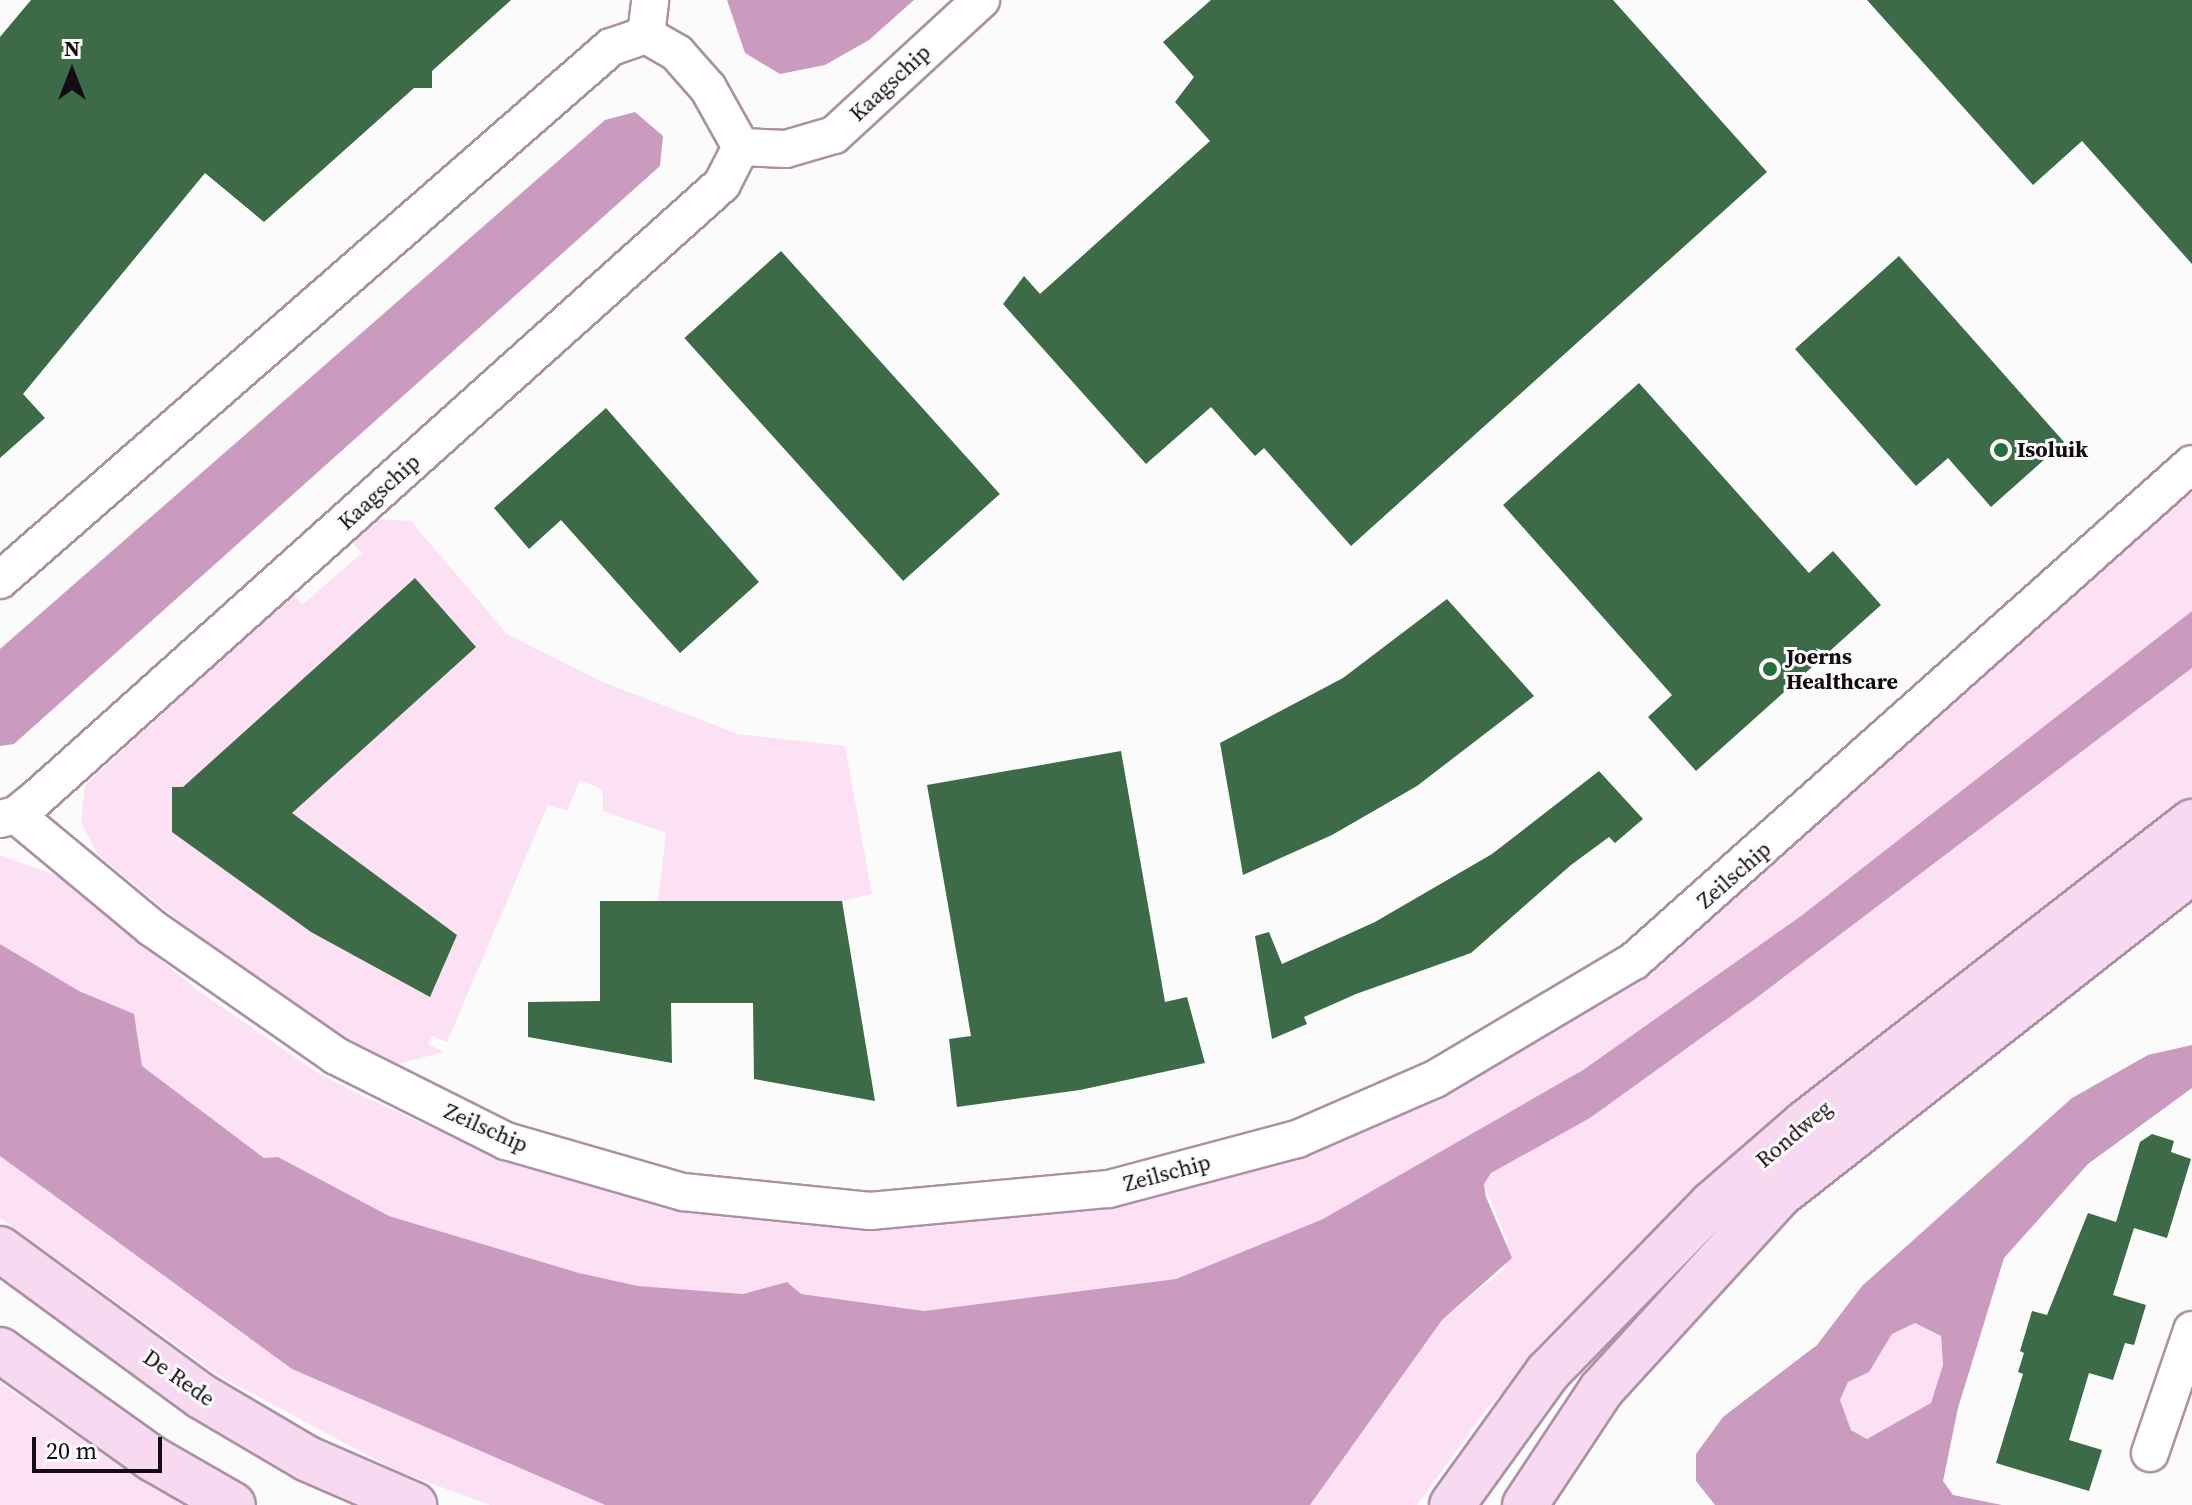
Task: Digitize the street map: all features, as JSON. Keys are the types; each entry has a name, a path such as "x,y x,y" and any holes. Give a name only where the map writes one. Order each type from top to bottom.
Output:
{"main road":[{"name":"Rondweg","path":"1452,1505 1548,1372 1712,1204 1804,1124 2192,822"},
{"name":"Rondweg","path":"1525,1505 1601,1390 1779,1195 2192,871"},
{"name":"De Rede","path":"0,1249 201,1396 308,1459 414,1505"},
{"path":"0,1350 153,1459 233,1505"}],"street":[{"path":"646,35 650,0"},
{"name":"Kaagschip","path":"8,817 722,184 741,147 786,149 834,135 981,0"},
{"path":"0,580 611,47 646,35 677,53 708,88 741,147"},
{"name":"Zeilschip","path":"8,817 152,928 336,1056 506,1141 683,1192 870,1211 1109,1189 1297,1139 1394,1097 1435,1079 1634,961 2192,464"},
{"path":"2150,1453 2192,1330"}],"shaded area":[{"path":"727,0 914,0 869,40 825,65 780,74 745,53"},
{"path":"635,112 663,136 660,166 14,744 0,746 0,649 605,120"},
{"path":"2192,487 2192,611 1801,916 1583,1070 1460,1144 1323,1219 1176,1279 924,1311 801,1294 787,1282 743,1294 638,1286 579,1273 389,1216 278,1157 264,1158 142,1066 133,1014 79,991 0,944 0,855 60,877 196,989 315,1071 360,1095 446,1134 636,1192 1115,1202 1202,1184 1310,1152 1397,1117 1540,1041 1638,975 1704,923"},
{"path":"376,519 411,521 507,634 600,681 738,734 845,746 872,894 842,901 658,901 666,833 603,811 603,790 580,780 567,811 548,805 447,1042 432,1036 428,1044 444,1052 394,1065 338,1036 216,951 98,855 81,822 85,785 293,594 303,604 362,553 352,542"},
{"path":"2192,611 2192,668 1755,999 1590,1118 1491,1173 1484,1184 1486,1197 1512,1258 1442,1320 1310,1505 605,1505 292,1369 0,1156 0,944 79,991 134,1014 142,1066 264,1158 278,1157 389,1216 579,1273 638,1286 743,1294 787,1282 801,1294 924,1311 1176,1279 1323,1219 1583,1070 1801,916"},
{"path":"2192,668 2192,811 1708,1196 1488,1407 1417,1505 1310,1505 1442,1320 1504,1269 1507,1240 1484,1184 1491,1173 1590,1118 1755,999"},
{"path":"2192,1045 2192,1088 2088,1164 2004,1258 1958,1408 1943,1481 1953,1495 2002,1505 1715,1505 1696,1481 1696,1454 1723,1417 1817,1345 1862,1286 2072,1098 2148,1055","holes":["1915,1323 1941,1336 1943,1365 1931,1403 1867,1439 1851,1430 1840,1400 1848,1382 1869,1372 1892,1334"]},
{"path":"0,1156 292,1369 605,1505 490,1505 395,1470 218,1375 0,1218"},
{"path":"1915,1323 1941,1336 1943,1365 1931,1404 1868,1439 1851,1430 1840,1400 1848,1382 1869,1372 1892,1334"},
{"path":"0,1383 122,1467 182,1505 0,1505"}],"building":[{"path":"31,0 511,0 432,71 432,88 414,88 264,222 205,173 23,394 45,418 0,458 0,37"},
{"path":"1211,0 1613,0 1767,172 1351,546 1264,448 1255,456 1211,407 1146,464 1003,304 1024,276 1040,294 1210,141 1175,102 1194,77 1163,42"},
{"path":"1867,0 2192,0 2192,264 2082,141 2033,185"},
{"path":"781,251 1000,494 903,581 684,338"},
{"path":"1899,256 2064,442 1991,507 1948,458 1916,486 1795,349"},
{"path":"1639,383 1809,573 1833,551 1881,605 1696,771 1648,717 1672,695 1503,505"},
{"path":"606,408 759,582 680,653 561,520 529,549 494,508"},
{"path":"415,578 476,647 292,813 457,935 430,997 311,932 172,832 172,787 183,787"},
{"path":"1447,599 1534,696 1417,786 1332,835 1243,875 1220,743 1343,678"},
{"path":"1121,751 1165,1002 1187,997 1205,1063 1080,1090 957,1107 949,1039 971,1036 927,785"},
{"path":"1599,771 1643,819 1615,843 1609,837 1571,865 1471,953 1356,994 1304,1017 1307,1024 1272,1039 1255,936 1269,932 1282,964 1375,922 1492,854"},
{"path":"600,901 842,901 875,1101 754,1079 753,1003 671,1003 672,1063 528,1037 528,1002 600,1001"},
{"path":"2152,1134 2174,1141 2171,1152 2191,1159 2167,1238 2134,1228 2113,1295 2146,1305 2134,1345 2125,1343 2113,1380 2089,1373 2069,1440 2102,1450 2089,1491 1996,1463 2023,1374 2018,1372 2024,1353 2020,1351 2032,1311 2047,1315 2088,1213 2116,1222 2140,1142"}],"place":[{"name":"Isoluik","path":"2001,450"},
{"name":"Joerns Healthcare","path":"1770,669"}]}
